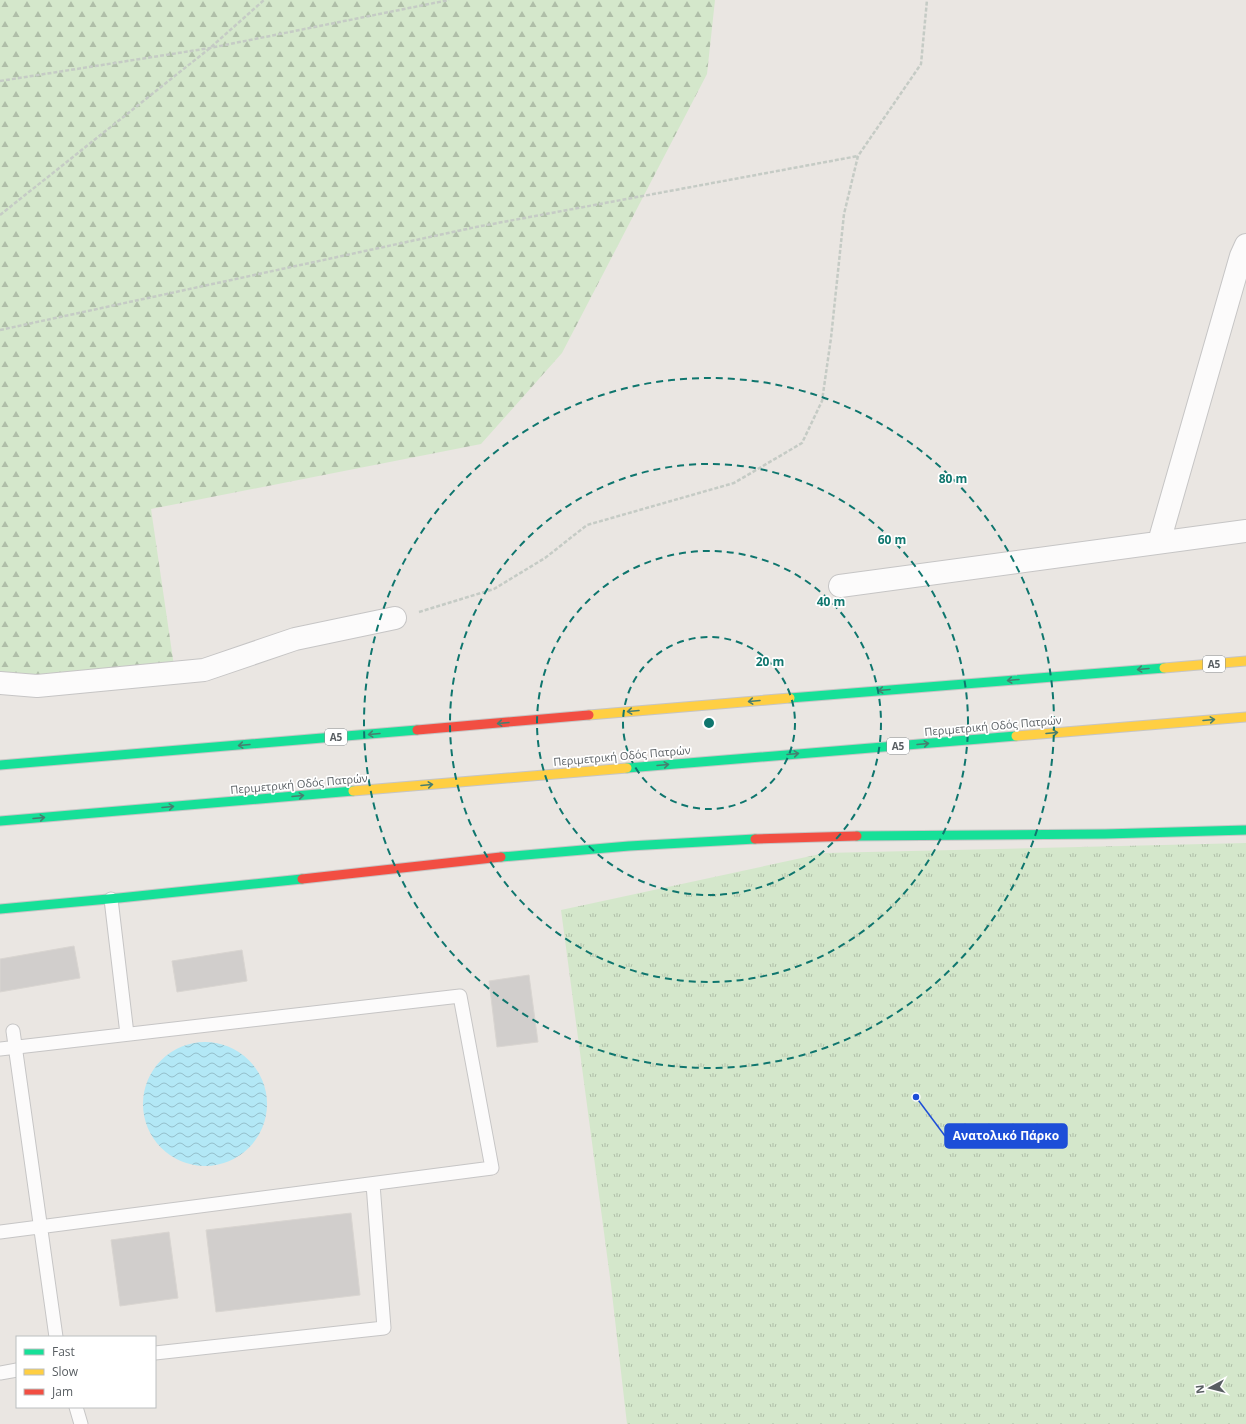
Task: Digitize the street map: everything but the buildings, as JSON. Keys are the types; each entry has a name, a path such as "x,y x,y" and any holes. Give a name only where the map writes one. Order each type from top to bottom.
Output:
{"main road":[{"name":"Α5","path":"0,765 1246,661"},
{"name":"Περιμετρική Οδός Πατρών","path":"0,821 632,767 1246,717"},
{"path":"0,909 111,899 366,871 568,851 681,842 841,837 1052,835 1246,830"}],"street":[{"path":"1160,542 1241,256 1246,246"},
{"path":"840,586 1246,531"},
{"path":"0,683 37,686 204,670 295,639 395,618"}],"lane":[{"path":"111,899 127,1034"},
{"path":"0,1049 460,996 492,1168 0,1232"},
{"path":"13,1031 56,1336"},
{"path":"156,1353 384,1328 373,1184"},
{"path":"0,1373 16,1370"},
{"path":"76,1408 81,1424"}],"path":[{"path":"0,215 210,48 264,0"},
{"path":"0,81 210,48 449,0"},
{"path":"395,618 494,590 545,558 588,525 734,483 802,443 822,400 831,338 844,214 858,156 921,64 928,0"},
{"path":"0,330 476,227 858,156"}],"green space":[{"path":"0,0 715,0 707,74 562,353 481,444 151,509 175,673 0,680"},
{"path":"1246,843 1246,1424 627,1424 611,1285 561,910 825,853"}],"water":[{"path":"205,1042 229,1046 240,1052 249,1060 257,1069 263,1080 267,1104 263,1128 257,1139 249,1148 240,1156 229,1162 205,1166 181,1162 170,1156 161,1148 153,1139 147,1128 143,1104 147,1080 153,1069 161,1060 170,1052 181,1046"}],"traffic: fast":[{"path":"790,698 1164,668"},
{"path":"0,765 417,730"},
{"path":"627,768 1016,736"},
{"path":"0,821 353,791"},
{"path":"857,836 1105,834 1246,830"},
{"path":"501,857 629,846 755,839"},
{"path":"0,909 302,879"}],"traffic: slow":[{"path":"1164,668 1246,661"},
{"path":"589,715 790,698"},
{"path":"1016,736 1246,717"},
{"path":"353,791 627,768"}],"traffic: jam":[{"path":"417,730 589,715"},
{"path":"755,839 857,836"},
{"path":"302,879 501,857"}],"place":[{"name":"Ανατολικό Πάρκο","path":"916,1097"}]}
